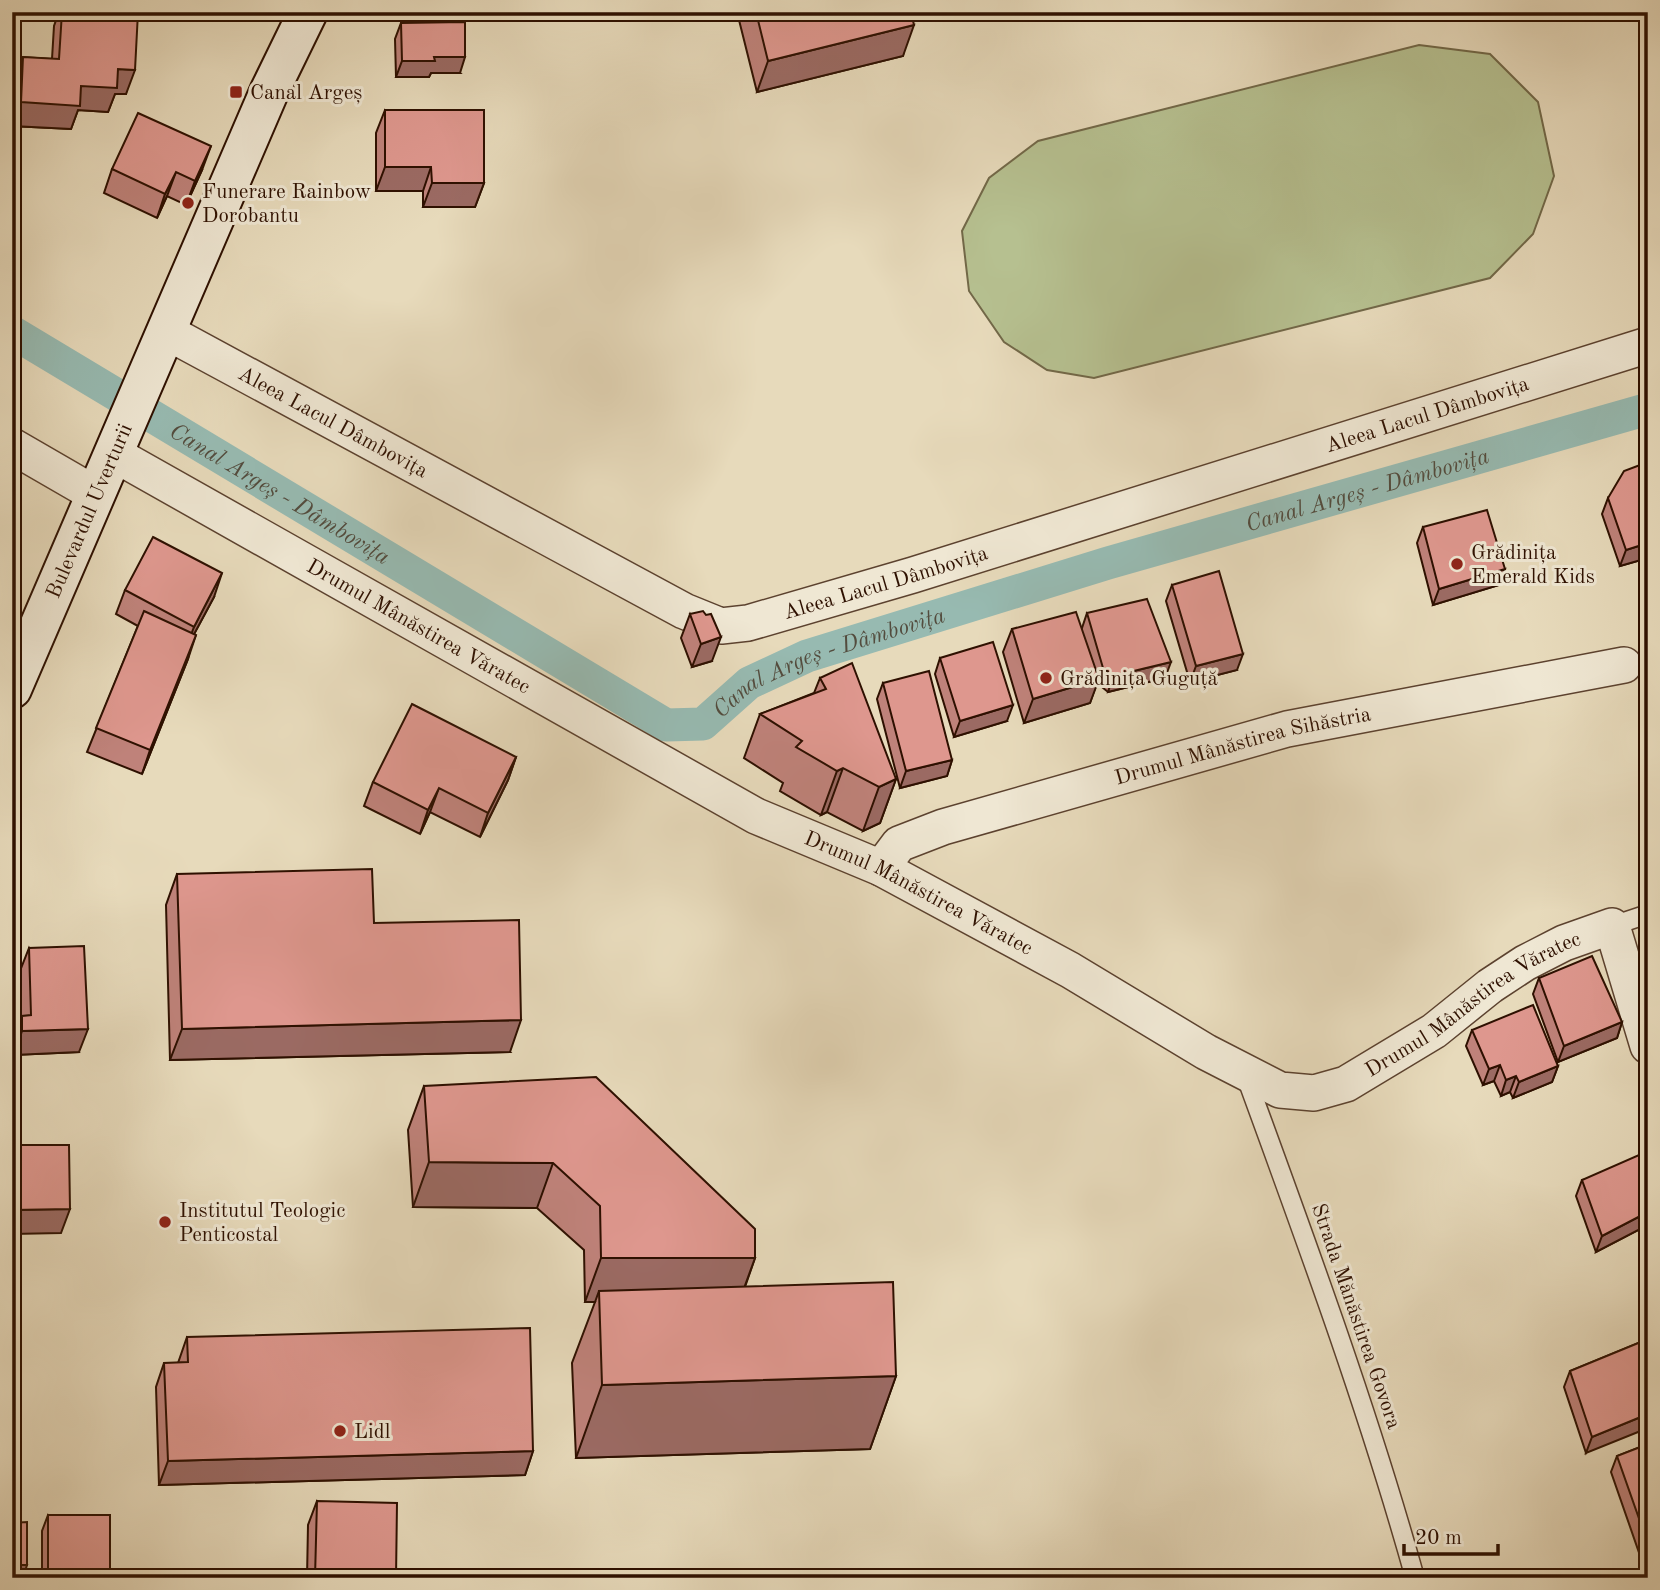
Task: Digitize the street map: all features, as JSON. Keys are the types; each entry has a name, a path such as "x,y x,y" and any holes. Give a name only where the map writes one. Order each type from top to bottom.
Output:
{"main road":[{"name":"Bulevardul Uverturii","path":"12,689 269,92 308,12"}],"street":[{"name":"Aleea Lacul Dâmbovița","path":"167,332 671,605 721,626 748,623 913,575 1648,345"},
{"path":"12,446 95,494"},
{"name":"Drumul Mânăstirea Văratec","path":"114,454 200,505 756,816 881,868 1070,971 1245,1073 1280,1090 1314,1093 1346,1084 1434,1031 1490,986 1525,963 1564,943 1612,926 1648,1046"},
{"name":"Drumul Mânăstirea Sihăstria","path":"881,868 899,844 943,827 1287,729 1624,665"}],"lane":[{"path":"1612,926 1648,914"},
{"name":"Strada Mănăstirea Govora","path":"1245,1073 1324,1284 1381,1455 1415,1578"}],"green space":[{"path":"1419,45 1490,54 1538,102 1554,176 1533,234 1490,278 1094,378 1047,370 1004,342 969,291 962,231 989,178 1038,141"}],"building":[{"path":"62,12 138,12 135,70 118,69 117,88 81,86 80,106 21,102 23,57 59,59"},
{"path":"756,12 911,12 914,25 768,61"},
{"path":"465,22 465,57 402,61 401,23"},
{"path":"385,110 484,110 484,183 432,183 431,167 385,167"},
{"path":"138,113 211,146 195,181 176,172 165,194 112,169"},
{"path":"1648,462 1648,543 1626,550 1608,498 1624,471"},
{"name":"Grădinița Emerald Kids","path":"1487,510 1505,569 1439,589 1423,527"},
{"path":"153,537 222,573 194,627 125,590"},
{"path":"1219,571 1243,654 1196,666 1172,585"},
{"path":"1147,599 1171,662 1113,676 1103,668 1087,613"},
{"path":"144,611 196,635 150,750 96,728"},
{"path":"703,611 706,615 711,614 721,637 701,644 690,614"},
{"path":"1076,612 1099,679 1033,699 1012,629"},
{"path":"993,642 1013,705 960,721 940,658"},
{"path":"852,663 896,779 879,787 843,768 837,771 796,747 802,741 760,714 826,689 820,678"},
{"path":"929,671 952,760 906,771 883,683"},
{"path":"412,704 516,757 488,813 439,788 428,810 373,782"},
{"path":"372,869 374,923 519,920 521,1020 182,1029 177,874"},
{"path":"84,946 88,1029 22,1031 22,1016 31,1015 29,948"},
{"path":"1592,956 1622,1022 1564,1046 1539,978"},
{"path":"1533,1005 1558,1066 1519,1082 1516,1076 1506,1080 1500,1065 1489,1069 1472,1030"},
{"path":"596,1077 755,1229 755,1258 601,1258 600,1206 553,1163 429,1162 424,1086"},
{"path":"12,1145 69,1145 70,1209 12,1210"},
{"path":"1639,1155 1648,1172 1648,1212 1602,1236 1582,1180"},
{"path":"893,1282 896,1376 602,1385 599,1291"},
{"name":"Lidl","path":"530,1328 533,1451 168,1461 164,1363 188,1362 187,1337"},
{"path":"1648,1339 1648,1414 1592,1437 1570,1371"},
{"path":"1648,1444 1648,1544 1617,1456"},
{"path":"317,1501 397,1503 396,1578 315,1578"},
{"path":"48,1515 110,1515 110,1576 48,1576"},
{"path":"27,1522 27,1565 12,1565 12,1523"}],"waterway":[{"name":"Canal Argeș - Dâmbovița","path":"12,332 666,725 703,724 749,683 807,656 1108,563 1648,409"}],"place":[{"name":"Canal Argeș","path":"236,92"},
{"name":"Funerare Rainbow Dorobantu","path":"188,203"},
{"name":"Grădinița Emerald Kids","path":"1457,564"},
{"name":"Grădinița Guguță","path":"1046,678"},
{"name":"Institutul Teologic Penticostal","path":"165,1222"},
{"name":"Lidl","path":"340,1431"}]}
